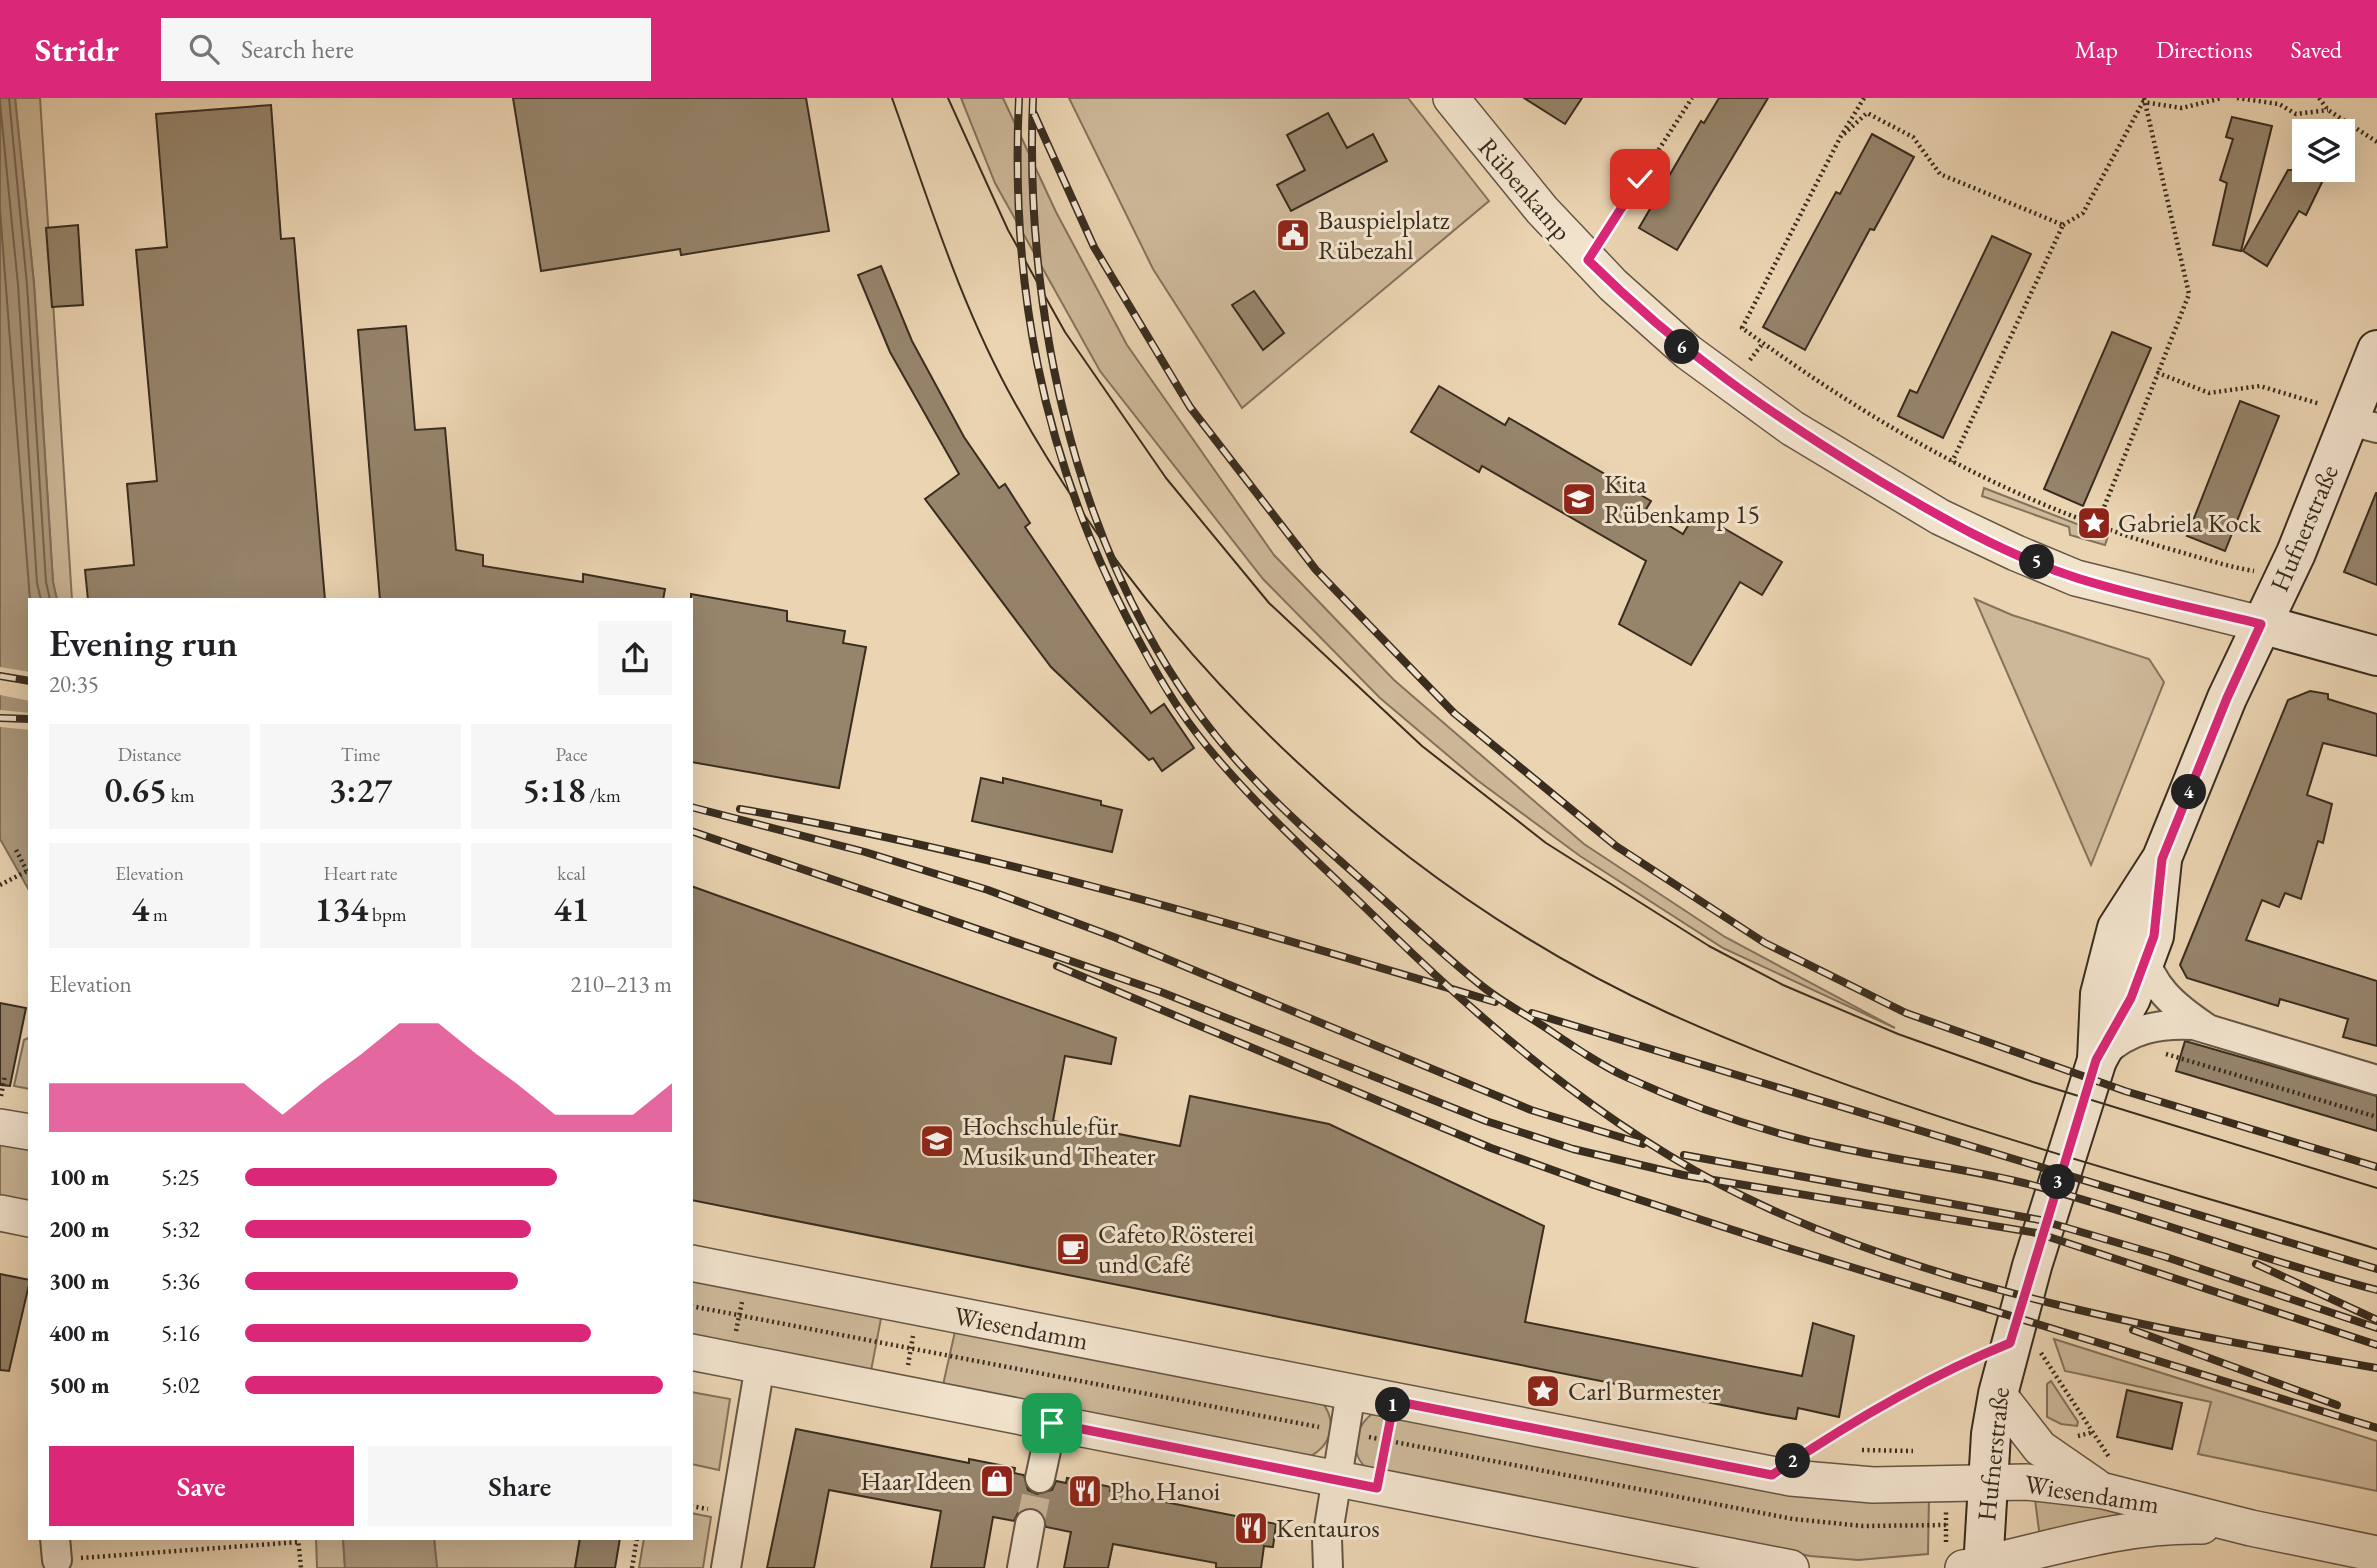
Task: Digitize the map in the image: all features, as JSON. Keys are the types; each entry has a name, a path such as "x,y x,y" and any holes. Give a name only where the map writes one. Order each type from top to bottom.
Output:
{"main road":[{"name":"Hufnerstraße","path":"2096,1060 2100,994 2117,928 2154,870 2227,698 2359,421 2377,350"},
{"path":"2261,624 2377,656"},
{"name":"Hufnerstraße","path":"1969,1562 1987,1481 1997,1394 2012,1335 2096,1060 2131,998 2145,962 2158,911 2154,870"}],"street":[{"name":"Rübenkamp","path":"1465,105 1588,260 1688,352 1751,400 1940,517 2076,578 2261,624"},
{"path":"2145,962 2166,997 2207,1029"},
{"path":"2096,1060 2127,1034 2151,1027 2183,1025 2207,1029 2377,1080"},
{"path":"0,1127 28,1132"},
{"path":"0,1213 28,1219"},
{"name":"Wiesendamm","path":"693,1263 1772,1475 1863,1485 1945,1485 1987,1481 2118,1494 2251,1528 2377,1554"},
{"path":"693,1352 1791,1568"},
{"path":"726,1568 745,1362"},
{"path":"1328,1568 1327,1539 1351,1392"},
{"path":"1997,1394 2040,1448 2118,1494"},
{"path":"1040,1478 1052,1423"},
{"path":"1022,1568 1030,1524"},
{"name":"Wiesendamm","path":"1969,1562 2092,1537 2159,1527 2251,1528"}],"path":[{"path":"1588,260 1692,98"},
{"path":"1864,98 1841,136 1742,328 1885,426 2026,499 2096,527 2233,567 2285,576"},
{"path":"2144,100 2182,108 2222,98"},
{"path":"2237,98 2279,104 2296,114 2328,110"},
{"path":"2319,98 2328,110 2377,142"},
{"path":"1952,462 2063,225 2083,213 2144,100"},
{"path":"2096,527 2189,294 2144,100"},
{"path":"1841,136 1867,113 1913,137 1940,174 2063,225"},
{"path":"1744,369 1763,343"},
{"path":"2158,373 2209,393 2260,386 2359,421"},
{"path":"0,885 28,872 16,850"},
{"path":"2151,1027 2158,1049 2166,1054 2377,1117"},
{"path":"0,1101 5,1075"},
{"path":"745,1362 747,1273"},
{"path":"903,1394 918,1308"},
{"path":"1772,1475 1844,1427 2012,1335 2043,1354 2118,1494"},
{"path":"1377,1488 1394,1401"},
{"path":"1946,1511 1969,1562"},
{"path":"56,1549 298,1540 301,1568"},
{"path":"632,1568 637,1540"}],"shaded area":[{"path":"15,98 40,98 72,598 57,598 53,582 34,284"},
{"path":"961,98 1003,98 1056,212 1127,345 1274,555 1394,680 1584,844 1725,937 1895,1028 1723,948 1580,856 1477,780 1380,698 1263,579 1100,371 995,183"},
{"name":"Bauspielplatz Rübezahl","path":"1069,98 1408,98 1489,201 1242,408 1153,269"},
{"path":"1984,488 2108,536 2105,545 2070,535 2069,527 1982,496"},
{"path":"1975,599 2012,615 2149,659 2164,682 2091,865"},
{"path":"28,1038 28,1089 14,1086 24,1040"},
{"path":"0,1144 28,1145 28,1205 0,1200"},
{"path":"693,1275 882,1313 871,1371 693,1336"},
{"path":"956,1327 1321,1401 1330,1416 1330,1432 1323,1446 1309,1457 943,1385"},
{"path":"2054,1339 2377,1441 2377,1491 2198,1454 2211,1402 2065,1371"},
{"path":"2051,1381 2078,1422 2077,1426 2061,1424 2047,1417 2047,1384"},
{"path":"693,1392 730,1399 719,1470 693,1464"},
{"path":"1372,1414 1929,1497 1928,1554 1858,1560 1810,1556 1372,1471 1359,1459 1356,1443 1361,1427"},
{"path":"2034,1492 2162,1512 2040,1538"},
{"path":"693,1513 711,1517 703,1568 639,1568 644,1540 693,1540"},
{"path":"316,1540 343,1540 345,1568 317,1568"},
{"path":"434,1540 580,1540 575,1568 437,1568"}],"water":[{"path":"0,98 15,98 34,284 53,582 57,598 28,598 28,888 0,839"},
{"path":"343,1540 434,1540 437,1568 345,1568"}],"pier":[{"path":"0,667 28,672 28,701 0,695"},
{"path":"0,710 28,713 28,730 0,727"}],"building":[{"path":"513,98 806,98 829,231 681,255 680,249 541,271"},
{"path":"1524,98 1582,98 1565,124"},
{"path":"1719,98 1768,98 1677,250 1639,228 1701,121 1704,123"},
{"path":"271,105 281,239 294,238 325,598 88,598 85,570 134,565 127,484 157,481 136,250 167,247 156,114"},
{"path":"1328,113 1347,148 1373,134 1387,161 1291,211 1277,185 1305,170 1287,135"},
{"path":"2232,117 2272,126 2241,251 2213,245 2227,183 2220,180 2233,139 2226,137"},
{"path":"1872,134 1914,157 1874,230 1870,229 1805,350 1763,327 1836,192 1840,194"},
{"path":"2288,170 2292,170 2292,182 2322,182 2306,215 2299,211 2267,266 2243,251"},
{"path":"78,225 83,305 52,307 46,228"},
{"path":"1992,236 2031,254 1943,438 1898,416 1910,390 1917,393"},
{"path":"881,266 912,341 964,437 999,488 1005,484 1030,523 1025,527 1151,713 1164,704 1194,748 1162,771 1153,758 1149,760 1051,667 925,499 959,474 890,352 858,275"},
{"path":"1254,291 1284,333 1263,350 1232,305"},
{"path":"406,326 415,430 445,428 456,550 483,555 483,566 583,582 583,574 665,589 663,598 380,598 358,330"},
{"path":"2112,332 2151,348 2083,506 2044,489"},
{"path":"1439,386 1505,425 1509,418 1651,501 1645,511 1683,534 1696,512 1782,562 1762,595 1740,582 1691,665 1619,624 1646,561 1482,466 1479,472 1411,432"},
{"path":"2240,401 2279,416 2225,551 2187,536"},
{"path":"2377,493 2377,585 2344,572"},
{"path":"691,594 787,611 787,621 845,631 843,643 866,647 839,788 693,762"},
{"path":"2310,691 2328,694 2328,699 2377,714 2377,756 2323,743 2307,795 2332,804 2323,843 2318,841 2301,899 2285,893 2279,907 2262,900 2246,940 2377,981 2377,1046 2343,1037 2348,1019 2280,999 2278,1006 2187,978 2180,965 2288,700"},
{"path":"981,778 1003,783 1003,778 1101,801 1101,805 1122,810 1112,852 972,821"},
{"path":"693,887 1116,1038 1111,1064 1065,1056 1053,1121 1180,1146 1190,1096 1329,1124 1544,1226 1525,1322 1802,1376 1813,1323 1854,1336 1839,1417 1798,1408 1796,1419 693,1200"},
{"path":"0,1003 26,1008 10,1086 0,1085"},
{"path":"2185,1041 2377,1096 2377,1131 2176,1071"},
{"path":"0,1274 28,1280 28,1289 9,1371 0,1370"},
{"path":"2127,1390 2182,1403 2172,1449 2117,1437"},
{"path":"796,1429 969,1463 969,1459 1015,1468 1014,1473 1024,1475 1028,1490 1037,1494 1052,1490 1056,1481 1066,1483 1067,1478 1111,1487 1110,1491 1276,1524 1273,1547 1264,1546 1261,1568 1216,1568 1216,1563 1113,1544 1108,1568 1064,1568 1071,1532 1046,1527 1041,1512 1032,1508 1018,1513 1014,1521 993,1517 984,1568 931,1568 941,1511 829,1490 814,1568 767,1568"},
{"path":"580,1540 620,1540 615,1568 575,1568"}],"tunnel":[{"path":"1030,1524 1040,1478"}],"tram line":[{"path":"892,98 947,253 978,329 1015,403 1073,499 1140,590 1213,677 1294,759 1380,834 1472,902 1568,962 1668,1013 1754,1049 1841,1083 2018,1142 2377,1249"},
{"path":"948,98 1008,230 1065,332 1166,478 1269,603 1422,746 1546,843 1709,946 1783,985 1898,1034 2033,1082 2377,1188"}],"railway":[{"path":"1019,98 1020,234 1038,365 1053,429 1073,492 1097,554 1126,616 1172,698 1234,778 1432,972 1521,1050 1616,1121 1665,1153 1770,1209 1841,1239 1915,1265 2068,1307 2145,1325 2377,1368"},
{"path":"1033,98 1033,187 1040,278 1054,370 1077,460 1107,548 1146,631 1195,708 1252,777 1432,944 1490,992 1596,1061 1626,1077 1706,1110 1817,1143 2032,1185 2377,1290"},
{"path":"1034,114 1094,247 1190,407 1316,570 1454,713 1616,846 1765,943 1906,1013 2125,1091 2377,1167"},
{"path":"0,676 28,681"},
{"path":"0,718 28,719"},
{"path":"693,808 865,852 988,890 1114,937 1531,1110 1643,1144"},
{"path":"740,809 931,847 1120,894 1495,1002"},
{"path":"693,832 1161,992 1486,1121 1573,1149 1683,1175 2037,1233 2377,1345"},
{"path":"1057,966 1491,1148 1594,1185 1779,1245 2377,1428"},
{"path":"1532,1013 2377,1269"},
{"path":"1684,1155 2040,1220 2166,1257 2377,1328"},
{"path":"2256,1264 2377,1320"},
{"path":"2133,1330 2337,1405"}],"place":[{"name":"Bauspielplatz Rübezahl","path":"1293,235"},
{"name":"Kita Rübenkamp 15","path":"1579,499"},
{"name":"Gabriela Kock","path":"2094,523"},
{"name":"Hochschule für Musik und Theater","path":"937,1141"},
{"name":"Cafeto Rösterei und Café","path":"1073,1249"},
{"name":"Carl Burmester","path":"1543,1391"},
{"name":"Haar Ideen","path":"997,1481"},
{"name":"Pho Hanoi","path":"1085,1491"},
{"name":"Kentauros","path":"1251,1528"}],"route":[{"path":"1052,1423 1377,1488 1394,1401 1772,1475 1844,1427 1965,1362 2010,1343 2096,1060 2131,998 2154,936 2161,889 2162,859 2227,698 2261,624 2076,578 2017,553 1940,517 1792,428 1751,400 1688,352 1588,260 1640,179"}]}
